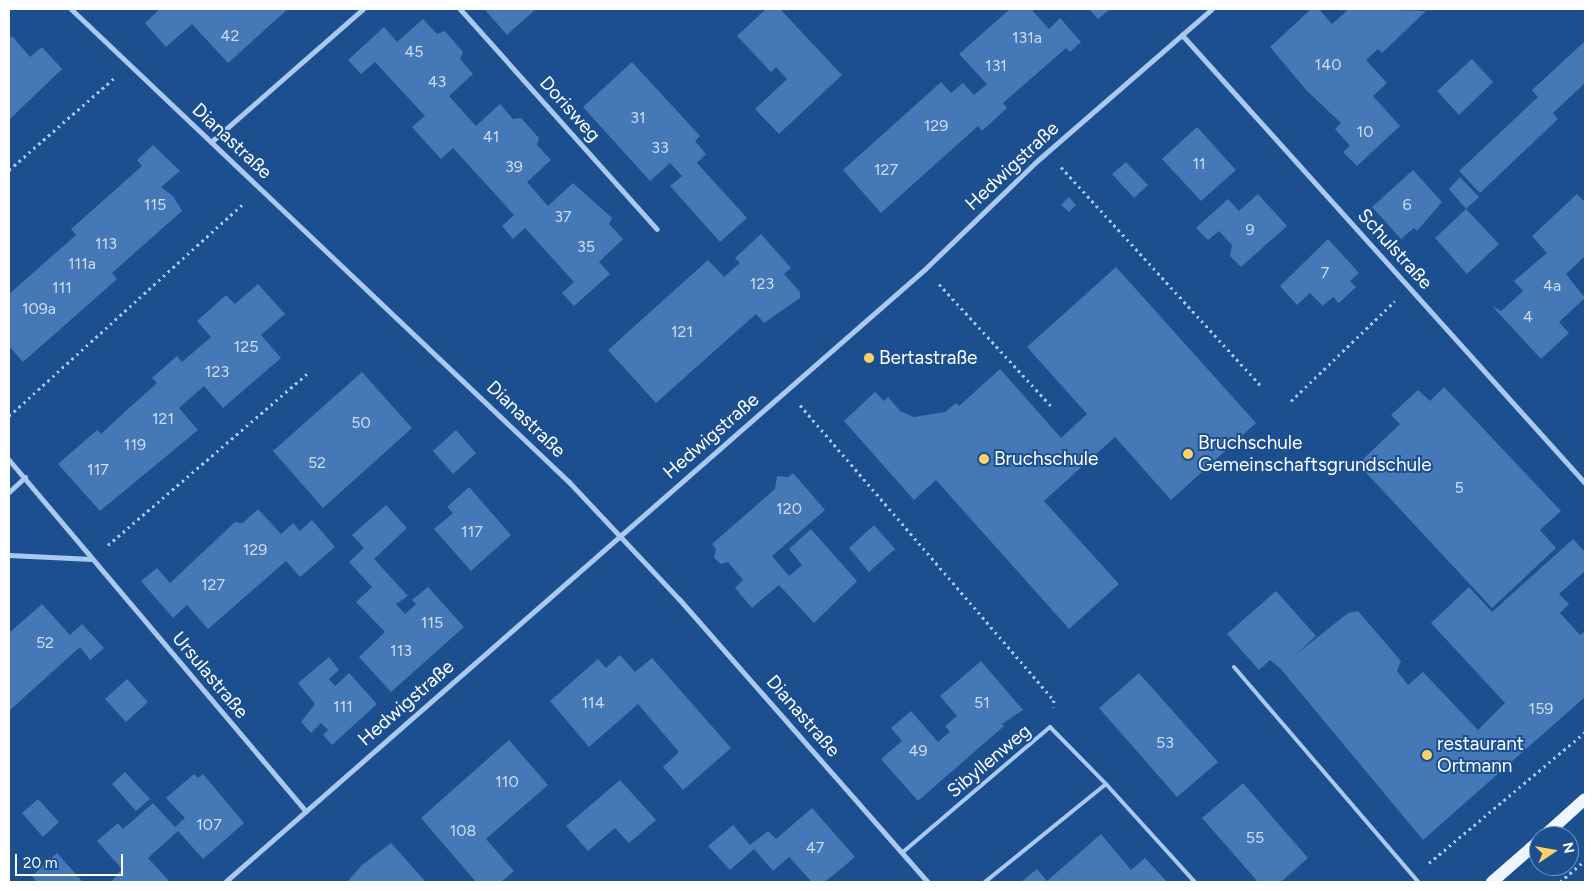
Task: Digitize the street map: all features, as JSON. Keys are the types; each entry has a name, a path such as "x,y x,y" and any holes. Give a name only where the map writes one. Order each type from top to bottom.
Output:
{"main road":[{"path":"1555,826 1585,799"},
{"path":"1492,882 1529,850"}],"street":[{"name":"Dianastraße","path":"71,9 420,337 619,535 928,882"},
{"path":"211,142 363,9"},
{"name":"Dorisweg","path":"460,9 658,229"},
{"name":"Hedwigstraße","path":"225,882 925,269 1047,152 1212,9"},
{"name":"Schulstraße","path":"1182,35 1585,483"},
{"name":"Ursulastraße","path":"9,460 306,810"},
{"path":"9,492 24,477"},
{"path":"9,555 92,559"}],"lane":[{"path":"1234,667 1418,882"},
{"name":"Sibyllenweg","path":"903,852 1050,727 1106,784 1195,882"},
{"path":"985,882 1106,784"}],"path":[{"path":"9,170 129,64"},
{"path":"1047,152 1260,385"},
{"path":"9,416 261,188"},
{"path":"925,269 1051,406"},
{"path":"1291,401 1410,287"},
{"path":"92,559 309,372"},
{"path":"788,390 1054,700 1050,727"},
{"path":"1413,877 1585,732"},
{"path":"1560,882 1585,860"}],"building":[{"path":"160,9 288,9 228,63 192,24 166,47 145,23"},
{"path":"489,9 536,9 507,35 486,11"},
{"path":"766,9 780,9 842,75 779,134 755,109 787,79 776,67 771,72 737,36"},
{"path":"1010,9 1031,9 1049,29 1060,18 1081,42 1070,52 1066,48 1003,103 1007,108 982,131 978,126 881,213 843,170 941,82 951,93 963,83 974,95 987,84 959,54"},
{"path":"1089,9 1110,9 1098,19"},
{"path":"1311,9 1319,9 1332,24 1349,9 1426,11 1382,53 1378,49 1366,60 1387,83 1373,96 1400,126 1357,166 1343,152 1350,146 1335,129 1341,123 1307,91 1270,47"},
{"path":"423,19 437,34 445,31 463,52 460,59 473,74 449,96 476,126 500,104 513,119 521,118 539,138 537,145 551,160 527,182 548,206 573,183 612,218 609,224 623,239 599,262 610,274 574,306 562,293 574,282 525,228 513,239 502,226 514,215 453,148 441,159 412,127 425,116 375,62 361,74 348,60 384,27 397,42"},
{"path":"12,36 30,57 42,47 62,69 9,120 9,39"},
{"path":"1585,41 1585,83 1553,113 1558,119 1480,193 1459,171 1538,97 1532,90"},
{"path":"1472,59 1493,82 1459,115 1437,91"},
{"path":"632,62 700,136 695,141 706,154 697,163 747,218 720,242 670,186 682,176 670,163 650,181 583,107"},
{"path":"1197,127 1236,170 1201,201 1162,159"},
{"path":"153,145 180,171 161,187 173,196 182,211 112,273 117,279 23,362 9,346 9,294 76,235 71,229 142,166 137,160"},
{"path":"1126,162 1148,185 1134,198 1112,174"},
{"path":"1413,170 1442,202 1417,231 1414,228 1401,239 1372,207"},
{"path":"1460,177 1479,197 1466,209 1449,189"},
{"path":"1258,194 1287,226 1241,267 1230,256 1232,245 1219,231 1208,240 1196,228 1228,199 1239,211"},
{"path":"1577,194 1585,202 1585,256 1566,274 1585,298 1559,322 1569,333 1541,359 1492,306 1501,311 1523,291 1514,281 1547,253 1532,236"},
{"path":"1069,197 1076,205 1069,212 1061,205"},
{"path":"1466,209 1499,244 1467,274 1435,238"},
{"path":"761,234 791,268 784,274 800,292 800,298 764,323 756,314 656,403 608,350 708,260 724,277 740,263 735,258"},
{"path":"1328,239 1359,273 1350,281 1356,287 1339,303 1333,297 1323,306 1310,293 1297,305 1280,286"},
{"name":"Bruchschule","path":"1116,267 1256,423 1171,500 1115,437 1044,501 1119,584 1069,629 936,480 914,500 844,421 875,392 884,401 888,397 900,411 914,417 945,412 956,403 959,406 1000,369 1061,438 1087,414 1027,347"},
{"path":"258,284 285,314 261,335 281,358 223,408 204,386 179,408 198,430 100,511 58,464 97,430 101,434 157,383 152,378 177,356 182,362 211,337 197,321 226,295 235,304"},
{"path":"362,372 412,428 323,508 273,451"},
{"path":"1444,387 1561,511 1540,530 1556,548 1492,608 1358,464 1400,424 1391,415 1418,390 1430,401"},
{"path":"456,430 476,453 453,474 433,451"},
{"path":"793,473 825,510 772,556 789,576 802,565 789,549 811,529 857,581 814,623 779,585 752,608 735,588 743,580 728,562 721,564 714,558 716,549 712,544 775,489 777,476 788,477"},
{"path":"469,487 511,535 471,571 434,529 453,513 447,507"},
{"path":"386,505 407,528 374,559 408,596 396,604 405,614 416,604 412,600 428,587 464,627 391,692 359,657 385,632 356,602 372,587 349,562 364,548 352,535"},
{"path":"258,509 281,534 293,523 300,531 312,520 335,547 300,577 286,561 208,629 187,605 173,618 141,581 157,568 170,583 235,522 243,523"},
{"path":"874,525 895,549 869,572 849,548"},
{"path":"1573,539 1585,552 1585,571 1559,594 1569,604 1560,613 1580,635 1585,631 1585,697 1423,840 1280,668 1270,660 1259,670 1227,634 1276,591 1316,636 1294,656 1348,613 1358,611 1401,661 1397,671 1408,685 1423,672 1478,730 1505,703 1431,623 1469,587 1492,612"},
{"path":"42,604 70,635 82,624 104,648 90,660 80,647 9,711 9,633"},
{"path":"620,655 635,672 652,658 731,748 683,790 663,767 679,752 638,704 589,747 550,701 598,659 606,668"},
{"path":"329,657 339,670 329,679 335,686 349,673 377,704 332,745 323,735 328,730 321,723 311,733 301,722 315,704 298,683"},
{"path":"981,661 1023,710 1002,724 1004,726 918,801 881,759 902,741 891,728 911,711 938,742 950,732 945,726 957,716 940,696"},
{"path":"1139,673 1218,762 1177,797 1099,708"},
{"path":"127,679 148,702 126,722 105,699"},
{"path":"509,740 548,785 486,839 514,871 501,882 476,882 421,818"},
{"path":"125,772 150,799 136,811 112,784"},
{"path":"194,774 198,778 203,774 244,823 203,859 178,831 148,858 170,882 111,882 122,869 97,841 118,823 123,829 153,803 175,827 185,818 166,798"},
{"path":"620,780 656,820 629,843 615,828 588,851 566,826"},
{"path":"1243,783 1308,858 1281,882 1258,882 1202,818"},
{"path":"38,799 59,822 43,837 22,813"},
{"path":"812,808 855,857 825,882 812,882 789,857 773,871 754,849 730,870 708,846 733,825 750,845 768,831 776,839"},
{"path":"1101,834 1131,870 1145,858 1167,882 1021,882 1037,869 1047,881"},
{"path":"391,843 426,882 347,882 362,865"},
{"path":"57,853 83,882 37,882 32,876"}],"place":[{"name":"Bertastraße","path":"869,358"},
{"name":"Bruchschule Gemeinschaftsgrundschule","path":"1188,454"},
{"name":"Bruchschule","path":"984,459"},
{"name":"restaurant Ortmann","path":"1427,755"}]}
